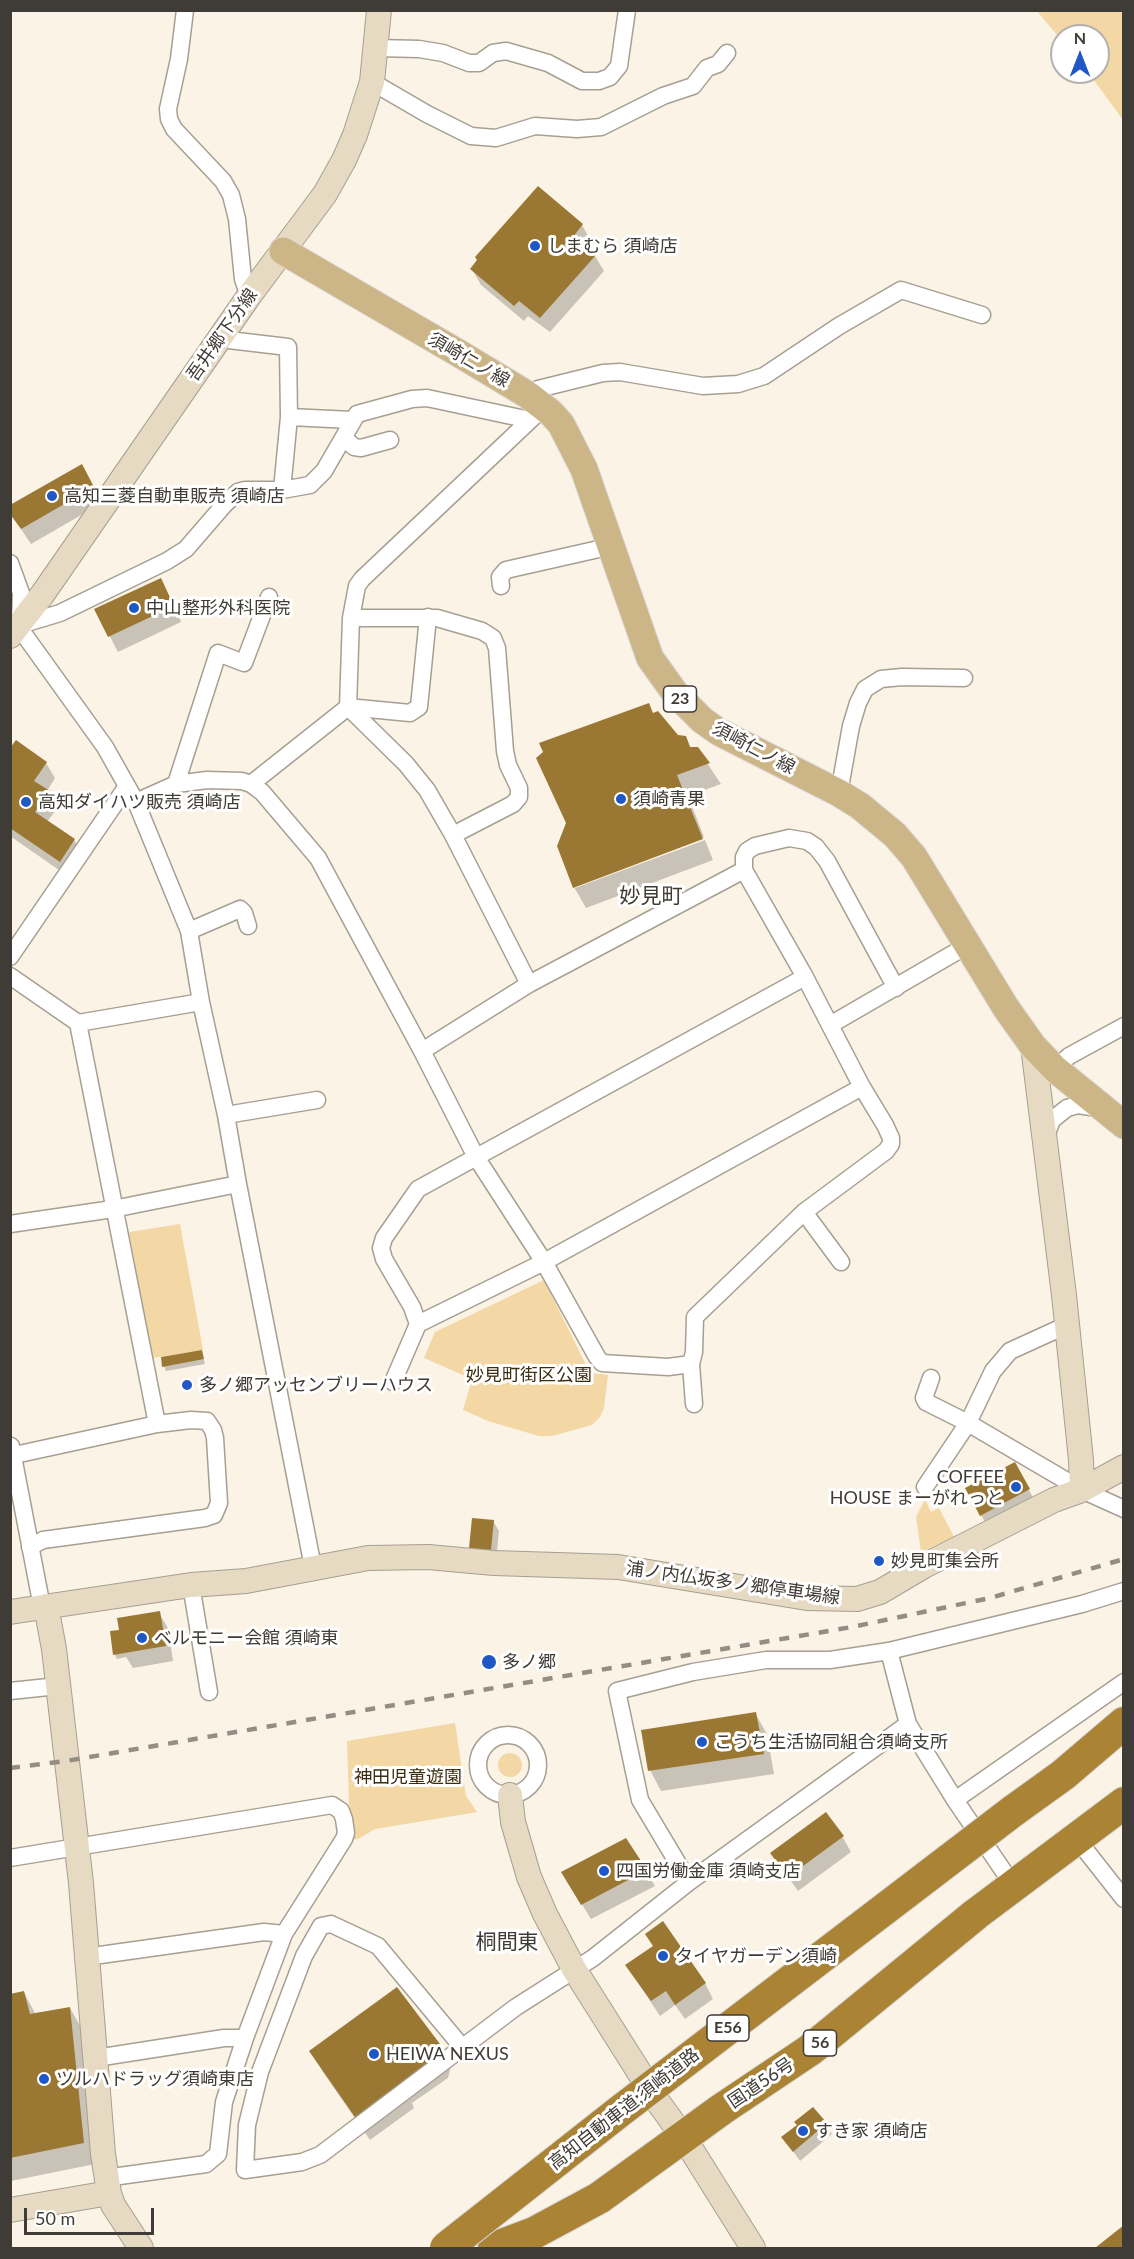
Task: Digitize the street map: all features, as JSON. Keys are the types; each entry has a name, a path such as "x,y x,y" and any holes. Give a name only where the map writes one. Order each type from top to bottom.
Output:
{"highway":[{"name":"高知自動車道;須崎道路","path":"1063,1775 1124,1723"},
{"name":"高知自動車道;須崎道路","path":"446,2248 620,2111 1013,1811 1063,1775 1124,1738"},
{"name":"国道56号","path":"494,2248 534,2233 599,2198 722,2109 810,2050 1013,1885 1124,1803"}],"main road":[{"name":"須崎仁ノ線","path":"283,251 561,424 585,469 650,658 675,693 702,720 719,732 839,793 860,806 895,834 914,857 1006,1008 1034,1046 1055,1069 1114,1117"}],"street":[{"path":"185,10 179,59 168,109 169,119 174,129 223,181 231,195 237,219 243,279 249,296"},
{"name":"吾井郷下分線","path":"14,626 249,296 325,194 355,135 372,82 379,10"},
{"path":"377,48 419,49 443,53 469,63 479,63 494,53 506,51 548,63 582,81 599,81 610,77 619,66 627,10"},
{"path":"372,82 471,136 496,138 535,126 577,129 602,127 663,96 693,86 707,68 718,64 727,53"},
{"path":"529,984 453,835 427,790 406,764 348,707 351,618 354,596 362,579 534,408 538,388 603,373 620,372 703,386 738,384 764,376 839,326 901,290 982,315"},
{"path":"220,339 288,347 289,417 282,490"},
{"path":"14,626 60,613 176,555 200,535 224,505 238,492 282,490 309,485 318,478 344,438 352,420 357,414 368,409 427,398 534,408"},
{"path":"289,417 352,420"},
{"path":"344,438 354,447 361,448 390,440"},
{"path":"501,586 501,573 506,570 612,546"},
{"path":"10,563 21,593 14,626 105,747 136,801 189,931 201,1002 226,1115 313,1567"},
{"path":"176,784 218,653 243,663 269,597"},
{"path":"251,784 348,707 410,713 419,707 428,617"},
{"path":"351,618 437,618 482,631 492,638 497,648 505,751 508,765 519,788 519,797 513,804 453,835"},
{"path":"839,793 851,726 865,689 881,679 964,678"},
{"path":"136,801 176,784 207,780 242,781 262,792 318,858 476,1157 544,1262 597,1357 602,1363 668,1367 691,1364"},
{"path":"10,957 127,786"},
{"path":"694,1404 691,1364 694,1352 695,1317 804,1212 886,1151 891,1144 891,1138 885,1125 744,870 744,856 747,851 755,846 789,838 807,841 816,847 832,870 896,988"},
{"path":"422,1051 529,984 744,870"},
{"path":"189,931 240,909 244,913 248,926"},
{"path":"830,1025 968,945"},
{"path":"10,976 78,1023 157,1424"},
{"path":"418,1324 412,1307 384,1259 381,1248 384,1239 417,1189 805,977"},
{"path":"78,1023 201,1002"},
{"path":"1055,1069 1069,1056 1124,1026"},
{"path":"1034,1046 1067,1325 1082,1490"},
{"path":"393,1382 418,1324 544,1262 862,1087"},
{"path":"226,1115 316,1100"},
{"path":"1046,1136 1052,1120 1067,1108 1078,1105 1114,1117"},
{"path":"10,1224 113,1209 238,1184"},
{"path":"804,1212 841,1262"},
{"path":"924,1487 968,1423 993,1371 1010,1351 1067,1325"},
{"path":"931,1378 924,1398 926,1402 968,1423 1082,1490 1124,1509"},
{"path":"30,1547 43,1540 214,1515 219,1503 215,1438 207,1420 157,1424 11,1452 30,1547 44,1607 58,1686 81,1883 107,2186 113,2205 141,2248"},
{"name":"浦ノ内仏坂多ノ郷停車場線","path":"10,1612 191,1586 246,1581 368,1558 428,1557 494,1563 618,1567 807,1598 857,1599 880,1592 924,1566 1054,1500 1082,1490 1124,1467"},
{"path":"191,1586 208,1692"},
{"path":"689,1882 640,1800 617,1690 693,1672 766,1660 830,1660 889,1652 1082,1604 1124,1591"},
{"path":"889,1652 908,1724 955,1800 1013,1885"},
{"path":"955,1800 1124,1682"},
{"path":"10,1691 58,1686"},
{"path":"462,2047 378,1946 331,1924 321,1926 304,1956 261,2072 247,2125 245,2170 303,2162 320,2155 516,2007 593,1958 689,1882 908,1724"},
{"path":"510,1795 513,1822 529,1877 545,1914 574,1969 753,2248"},
{"path":"10,1858 332,1804 341,1811 346,1833 284,1934 224,2102 218,2154 206,2164 10,2211"},
{"path":"1078,1837 1124,1899"},
{"path":"86,1957 264,1932 284,1934"},
{"path":"96,2058 224,2038 245,2038"}],"green space":[{"path":"1037,11 1123,11 1123,120 1097,84 1110,84 1110,24 1050,24 1050,27"},
{"path":"180,1224 203,1350 152,1358 129,1232"},
{"name":"妙見町街区公園","path":"544,1280 590,1373 608,1375 604,1408 600,1417 592,1425 552,1436 539,1436 488,1421 463,1410 472,1379 424,1358 435,1332"},
{"path":"925,1499 931,1512 939,1508 954,1537 921,1552 916,1517"},
{"name":"神田児童遊園","path":"455,1723 466,1796 477,1812 375,1829 353,1840 347,1741"},
{"path":"510,1753 519,1756 522,1765 519,1774 510,1777 501,1774 498,1765 501,1756"}],"building":[{"name":"しまむら 須崎店","path":"538,186 583,224 573,237 596,255 540,318 519,301 514,306 470,269 477,260 475,257"},
{"name":"高知三菱自動車販売 須崎店","path":"82,464 94,487 21,529 10,514 10,505"},
{"name":"中山整形外科医院","path":"161,578 174,606 108,637 94,609"},
{"name":"須崎青果","path":"649,703 653,713 658,711 678,735 686,736 690,747 698,747 710,763 677,775 703,839 573,888 557,846 566,823 536,758 543,752 539,743"},
{"name":"高知ダイハツ販売 須崎店","path":"16,740 47,762 34,781 50,791 35,812 75,839 60,862 10,828 10,748"},
{"path":"202,1350 204,1359 162,1367 161,1357"},
{"path":"1015,1462 1030,1489 980,1516 965,1488"},
{"path":"472,1518 494,1520 491,1550 469,1548"},
{"name":"ベルモニー会館 須崎東","path":"160,1611 166,1646 113,1655 110,1631 119,1630 117,1618"},
{"name":"こうち生活協同組合須崎支所","path":"756,1712 764,1754 648,1771 641,1730"},
{"path":"826,1812 844,1836 788,1877 770,1853"},
{"name":"四国労働金庫 須崎支店","path":"626,1838 647,1870 581,1905 561,1872"},
{"name":"タイヤガーデン須崎","path":"663,1921 706,1983 675,2005 666,1991 651,2001 625,1965 653,1946 645,1934"},
{"name":"HEIWA NEXUS","path":"397,1987 440,2044 437,2057 401,2083 404,2087 357,2120 309,2051"},
{"name":"ツルハドラッグ須崎東店","path":"24,1991 30,2014 70,2007 84,2143 10,2158 10,1994"},
{"name":"すき家 須崎店","path":"813,2107 827,2123 793,2152 781,2137 797,2125 794,2122"},
{"path":"1124,2225 1124,2248 1095,2248"}],"railway":[{"path":"10,1768 66,1761 852,1627 990,1598 1124,1559"}],"place":[{"name":"しまむら 須崎店","path":"535,246"},
{"name":"高知三菱自動車販売 須崎店","path":"52,496"},
{"name":"中山整形外科医院","path":"134,608"},
{"name":"須崎青果","path":"621,799"},
{"name":"高知ダイハツ販売 須崎店","path":"26,802"},
{"name":"多ノ郷アッセンブリーハウス","path":"187,1385"},
{"name":"COFFEE HOUSE まーがれっと","path":"1016,1487"},
{"name":"妙見町集会所","path":"879,1561"},
{"name":"ベルモニー会館 須崎東","path":"142,1638"},
{"name":"多ノ郷","path":"489,1662"},
{"name":"こうち生活協同組合須崎支所","path":"702,1742"},
{"name":"四国労働金庫 須崎支店","path":"604,1871"},
{"name":"タイヤガーデン須崎","path":"663,1956"},
{"name":"HEIWA NEXUS","path":"374,2054"},
{"name":"ツルハドラッグ須崎東店","path":"44,2079"},
{"name":"すき家 須崎店","path":"803,2131"}],"district":[{"name":"妙見町","path":"651,896"},
{"name":"桐間東","path":"507,1942"}]}
